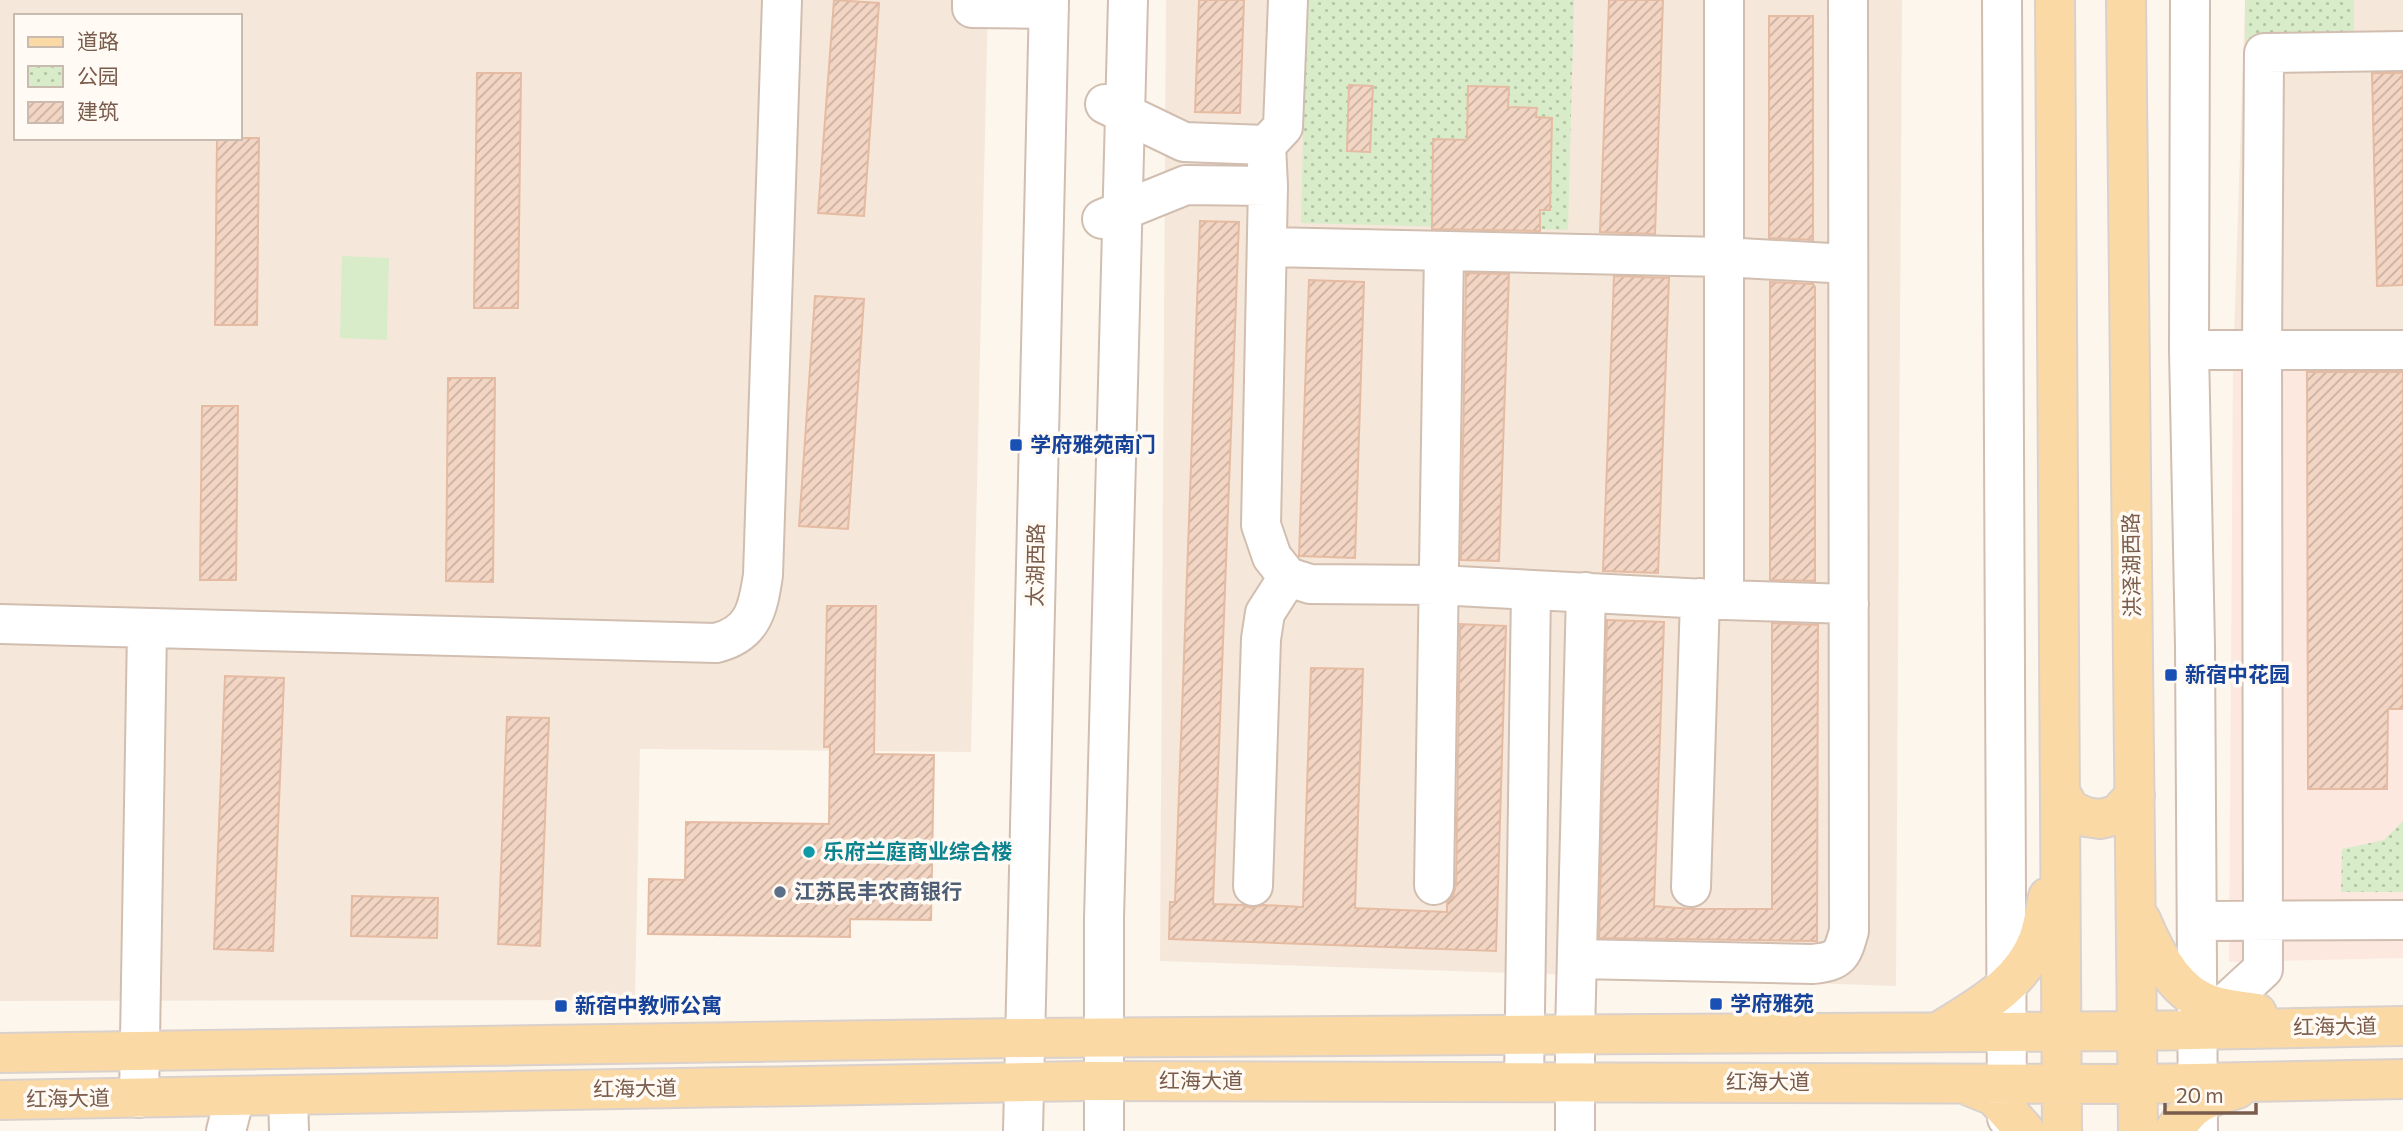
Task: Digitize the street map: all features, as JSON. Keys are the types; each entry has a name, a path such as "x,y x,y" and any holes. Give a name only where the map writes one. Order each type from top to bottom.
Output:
{"main road":[{"path":"2055,0 2062,1131"},
{"name":"洪泽湖西路","path":"2126,0 2138,1131"},
{"path":"2060,792 2070,810 2086,817 2100,819 2117,815 2134,795"},
{"path":"1940,1031 2006,988 2023,968 2038,940 2060,843"},
{"path":"2136,908 2159,960 2205,1012"},
{"name":"红海大道","path":"0,1052 1025,1038 2137,1031 2205,1012 2342,1027 2403,1026"},
{"name":"红海大道","path":"0,1100 139,1098 230,1114 1025,1082 1959,1082 2011,1113 2062,1082 2138,1084 2192,1112 2262,1082 2403,1079"}],"street":[{"path":"0,624 716,643 731,640 750,624 759,602 763,575 782,0"},
{"path":"972,0 972,8 1049,5"},
{"path":"1101,0 1112,107 1094,1038 1094,1081 1104,1131"},
{"path":"1112,107 1128,0"},
{"path":"1288,0 1283,127 1266,145 1268,186 1261,525 1272,557 1288,577 1310,584 1438,585 1849,604"},
{"path":"1691,887 1712,599 1723,257 1724,0"},
{"path":"1577,959 1813,964 1832,962 1843,952 1849,931 1848,0"},
{"path":"2002,0 2006,1031 2011,1113"},
{"path":"2190,0 2189,351 2196,646 2197,921 2205,1012 2192,1112"},
{"name":"太湖西路","path":"1023,1131 1049,5"},
{"path":"2205,1012 2263,969 2264,53 2403,51"},
{"path":"1112,107 1184,142 1266,145"},
{"path":"1110,216 1186,185 1268,186"},
{"path":"1267,247 1723,257 1848,264"},
{"path":"1434,885 1444,251"},
{"path":"2189,351 2403,350"},
{"path":"1252,886 1261,639 1265,613 1288,577"},
{"path":"1524,1082 1531,590"},
{"path":"1575,1131 1586,592"},
{"path":"139,1098 147,629"},
{"path":"2197,921 2403,920"},
{"path":"1082,1131 1094,1081"}],"shaded area":[{"path":"0,0 988,0 971,752 640,749 635,1000 0,1001"},
{"name":"学府雅苑","path":"1166,0 1902,0 1896,986 1160,961"},
{"path":"2245,0 2403,0 2403,367 2233,368"},
{"path":"2403,367 2403,958 2229,962 2233,368"}],"green space":[{"path":"1306,0 1574,0 1568,230 1301,223"},
{"path":"2245,0 2354,0 2354,43 2245,44"},
{"path":"342,256 389,258 387,340 340,338"},
{"path":"2403,821 2403,892 2341,892 2342,849 2384,840"}],"building":[{"path":"834,0 879,3 864,216 818,213"},
{"path":"1199,0 1244,0 1240,113 1195,112"},
{"path":"1609,0 1663,0 1655,234 1600,232"},
{"path":"1769,16 1813,16 1813,240 1769,238"},
{"path":"477,73 521,73 518,308 474,308"},
{"path":"2372,73 2403,73 2403,285 2377,286"},
{"path":"1349,85 1373,86 1370,152 1347,151"},
{"path":"1468,86 1509,87 1508,107 1537,108 1536,117 1552,118 1550,210 1540,210 1540,231 1432,229 1433,139 1467,140"},
{"path":"259,138 257,325 215,325 217,140"},
{"path":"1200,221 1239,222 1213,904 1252,908 1263,905 1303,907 1311,668 1363,669 1355,908 1447,912 1447,902 1453,896 1456,885 1460,624 1506,626 1496,951 1169,939 1170,902 1175,902"},
{"path":"1466,273 1509,274 1499,561 1461,560"},
{"path":"1614,276 1669,278 1658,573 1603,571"},
{"path":"1309,280 1364,282 1355,558 1299,556"},
{"path":"1770,282 1813,284 1815,287 1815,581 1770,580"},
{"path":"815,296 864,299 848,529 799,526"},
{"path":"2307,372 2403,372 2403,709 2388,709 2387,789 2308,789"},
{"path":"448,378 495,378 493,582 446,581"},
{"path":"202,406 238,406 236,580 200,580"},
{"name":"乐府兰庭商业综合楼","path":"827,606 876,606 874,754 934,755 931,920 850,919 850,937 648,934 649,879 685,880 686,822 829,824 830,747 824,747"},
{"path":"1607,620 1664,622 1654,906 1691,909 1772,909 1772,623 1818,625 1817,941 1599,938"},
{"path":"225,676 284,678 273,951 214,949"},
{"path":"507,717 549,718 540,946 498,944"},
{"path":"352,896 438,898 437,938 351,936"}],"place":[{"name":"学府雅苑南门","path":"1016,445"},
{"name":"新宿中花园","path":"2171,675"},
{"name":"乐府兰庭商业综合楼","path":"809,852"},
{"name":"江苏民丰农商银行","path":"780,892"},
{"name":"学府雅苑","path":"1716,1004"},
{"name":"新宿中教师公寓","path":"561,1006"}]}
